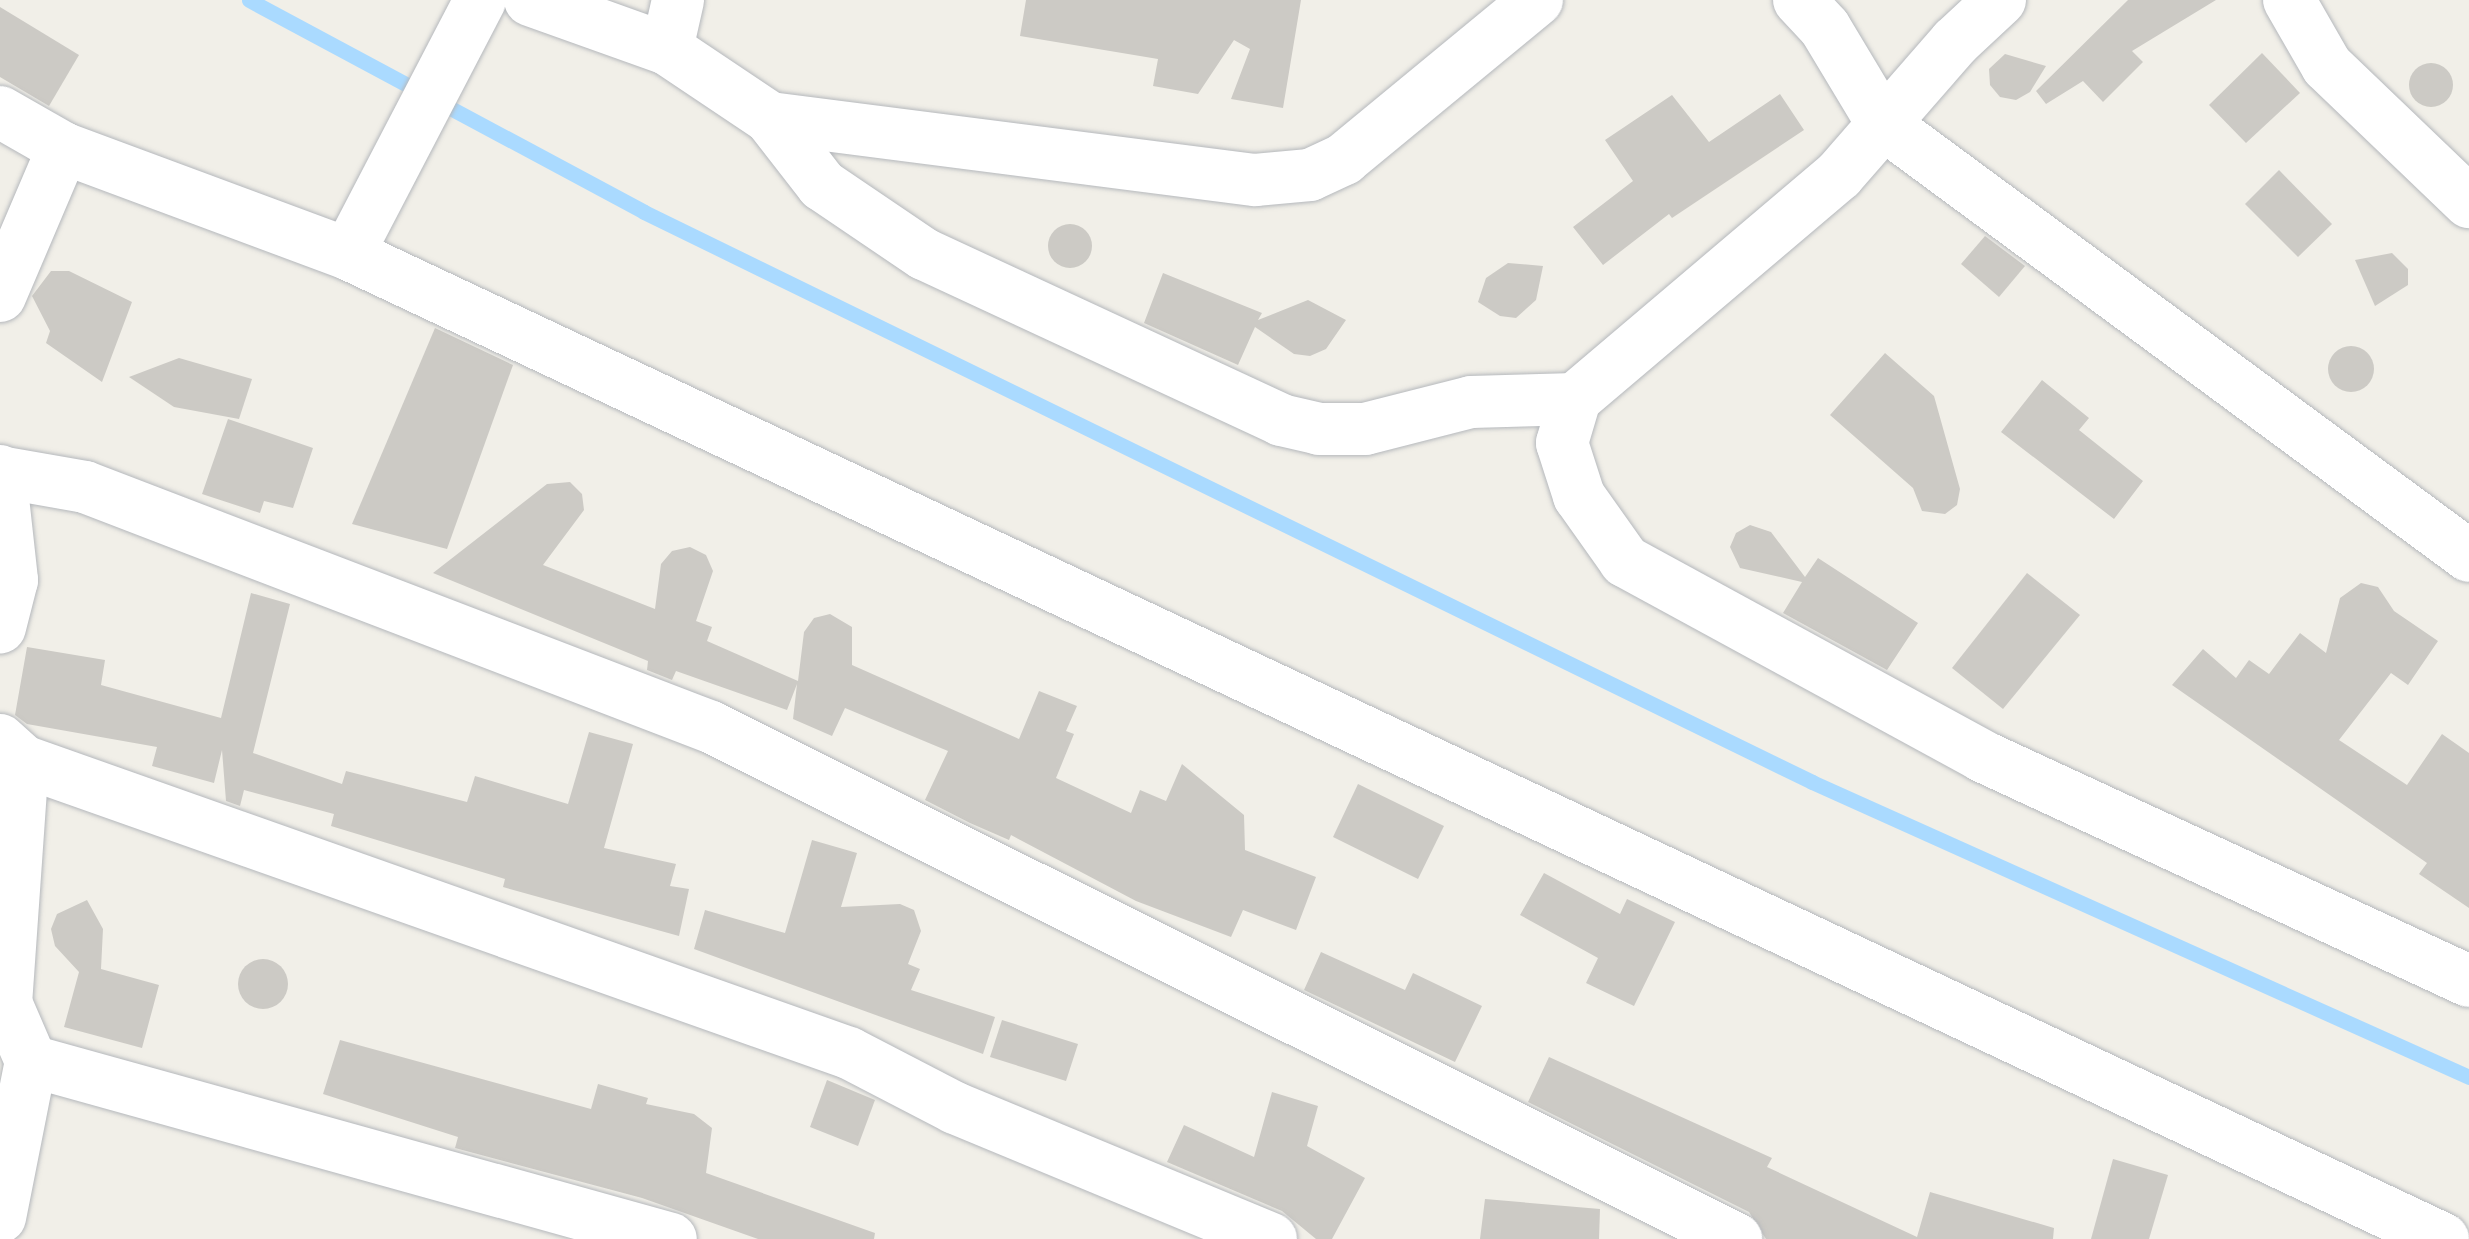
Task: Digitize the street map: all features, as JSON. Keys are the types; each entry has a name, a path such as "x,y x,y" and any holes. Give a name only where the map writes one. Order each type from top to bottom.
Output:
{"street":[{"path":"348,254 480,0"},
{"path":"530,0 673,24 770,118 822,185 924,254 1281,420 1319,430 1365,429 1470,402 1576,399"},
{"path":"770,118 1255,180 1310,174 1344,159 1537,0"},
{"path":"1798,0 1825,28 1882,123 2469,556"},
{"path":"2000,0 1882,123 1839,175 1576,399 1562,444 1579,496 1625,562 1982,756 2469,981"},
{"path":"2289,0 2326,66 2469,202"},
{"path":"0,112 64,148 348,254 2443,1239"},
{"path":"0,296 64,148"},
{"path":"0,628 12,580 0,471 85,487 710,726 1736,1239"},
{"path":"0,1217 31,1061 3,1002 12,750 849,1053 955,1108 1272,1239"},
{"path":"31,1061 671,1239"}],"building":[{"path":"1026,0 1301,0 1283,108 1231,99 1250,49 1234,40 1198,94 1153,86 1158,59 1020,36"},
{"path":"2128,0 2216,0 2132,51 2143,62 2103,102 2083,81 2046,104 2036,91"},
{"path":"0,7 79,55 49,106 0,77"},
{"path":"2262,53 2300,93 2246,143 2209,105"},
{"path":"2005,54 2046,66 2030,92 2016,100 2000,97 1990,85 1989,69"},
{"path":"2431,63 2446,70 2453,85 2446,100 2431,107 2416,100 2409,85 2416,70"},
{"path":"1780,94 1804,130 1672,218 1669,214 1603,265 1573,227 1633,181 1605,140 1672,95 1709,142"},
{"path":"2279,170 2332,224 2298,257 2245,204"},
{"path":"1070,224 1086,230 1092,246 1086,262 1070,268 1054,262 1048,246 1054,230"},
{"path":"1985,236 2025,266 1999,297 1961,264"},
{"path":"2392,253 2408,269 2408,285 2375,306 2355,260"},
{"path":"1508,263 1543,266 1536,300 1516,318 1500,316 1478,302 1486,278"},
{"path":"51,271 69,271 132,302 102,382 46,343 50,331 32,296"},
{"path":"1163,273 1262,313 1258,320 1308,300 1346,320 1326,349 1310,356 1294,354 1255,327 1238,365 1144,323"},
{"path":"435,328 513,365 447,549 352,524"},
{"path":"2351,346 2367,353 2374,369 2367,385 2351,392 2335,385 2328,369 2335,353"},
{"path":"1885,353 1934,396 1960,489 1957,505 1945,514 1922,511 1913,488 1830,415"},
{"path":"179,358 252,379 239,419 174,407 129,377"},
{"path":"2042,380 2089,418 2079,430 2143,481 2114,519 2001,432"},
{"path":"228,419 313,448 293,508 264,501 260,513 202,494"},
{"path":"570,482 582,494 584,510 543,565 655,609 661,564 672,551 690,547 706,555 713,571 696,621 712,627 707,641 798,681 804,632 814,618 830,614 852,627 852,665 1019,739 1039,691 1077,706 1066,731 1074,734 1056,778 1131,813 1140,790 1166,801 1182,764 1244,815 1245,850 1316,877 1296,930 1243,910 1231,937 1136,901 1011,835 1009,840 970,823 925,800 948,751 845,708 832,736 793,719 797,684 787,710 676,671 672,680 647,670 648,661 433,573 547,484"},
{"path":"1750,525 1771,532 1805,577 1818,558 1918,623 1887,670 1783,613 1802,582 1740,568 1730,547 1736,533"},
{"path":"2027,573 2080,615 2003,709 1952,668"},
{"path":"2361,583 2378,587 2394,611 2438,641 2408,685 2391,673 2339,740 2407,785 2442,734 2469,753 2469,908 2419,874 2427,863 2172,685 2203,649 2236,678 2249,660 2269,674 2300,633 2326,653 2340,598"},
{"path":"251,593 290,604 253,753 342,784 346,771 467,802 475,776 568,804 589,732 633,744 604,848 676,864 670,886 689,889 679,936 503,887 505,879 331,826 334,814 244,790 240,806 226,801 222,750 214,783 152,766 157,747 27,724 15,715 27,647 105,660 101,685 221,718"},
{"path":"1358,784 1444,826 1418,879 1333,837"},
{"path":"812,840 857,853 841,907 900,904 914,910 921,931 908,964 920,969 911,990 995,1017 983,1054 694,949 705,910 785,933"},
{"path":"1544,873 1620,914 1627,899 1675,922 1634,1006 1586,983 1598,958 1520,915"},
{"path":"87,900 103,929 101,969 159,985 142,1048 64,1027 79,972 55,946 51,929 57,914"},
{"path":"1321,952 1405,990 1413,973 1482,1006 1455,1062 1304,990"},
{"path":"263,959 280,967 288,984 280,1001 263,1009 246,1001 238,984 246,967"},
{"path":"1002,1020 1078,1044 1066,1081 990,1057"},
{"path":"340,1040 591,1109 598,1084 648,1098 646,1104 694,1114 712,1128 706,1173 875,1233 874,1239 758,1239 642,1198 455,1148 458,1137 323,1094"},
{"path":"1549,1057 1772,1158 1767,1167 1917,1237 1930,1192 2054,1228 2053,1239 1766,1239 1749,1212 1528,1102"},
{"path":"827,1080 875,1100 858,1146 810,1127"},
{"path":"1272,1092 1318,1106 1307,1146 1365,1178 1332,1239 1316,1239 1282,1211 1167,1162 1184,1125 1254,1157"},
{"path":"2113,1159 2168,1175 2149,1239 2091,1239"},
{"path":"1485,1199 1600,1209 1599,1239 1480,1239"}],"waterway":[{"path":"249,0 644,212 1812,782 2469,1077"}]}
